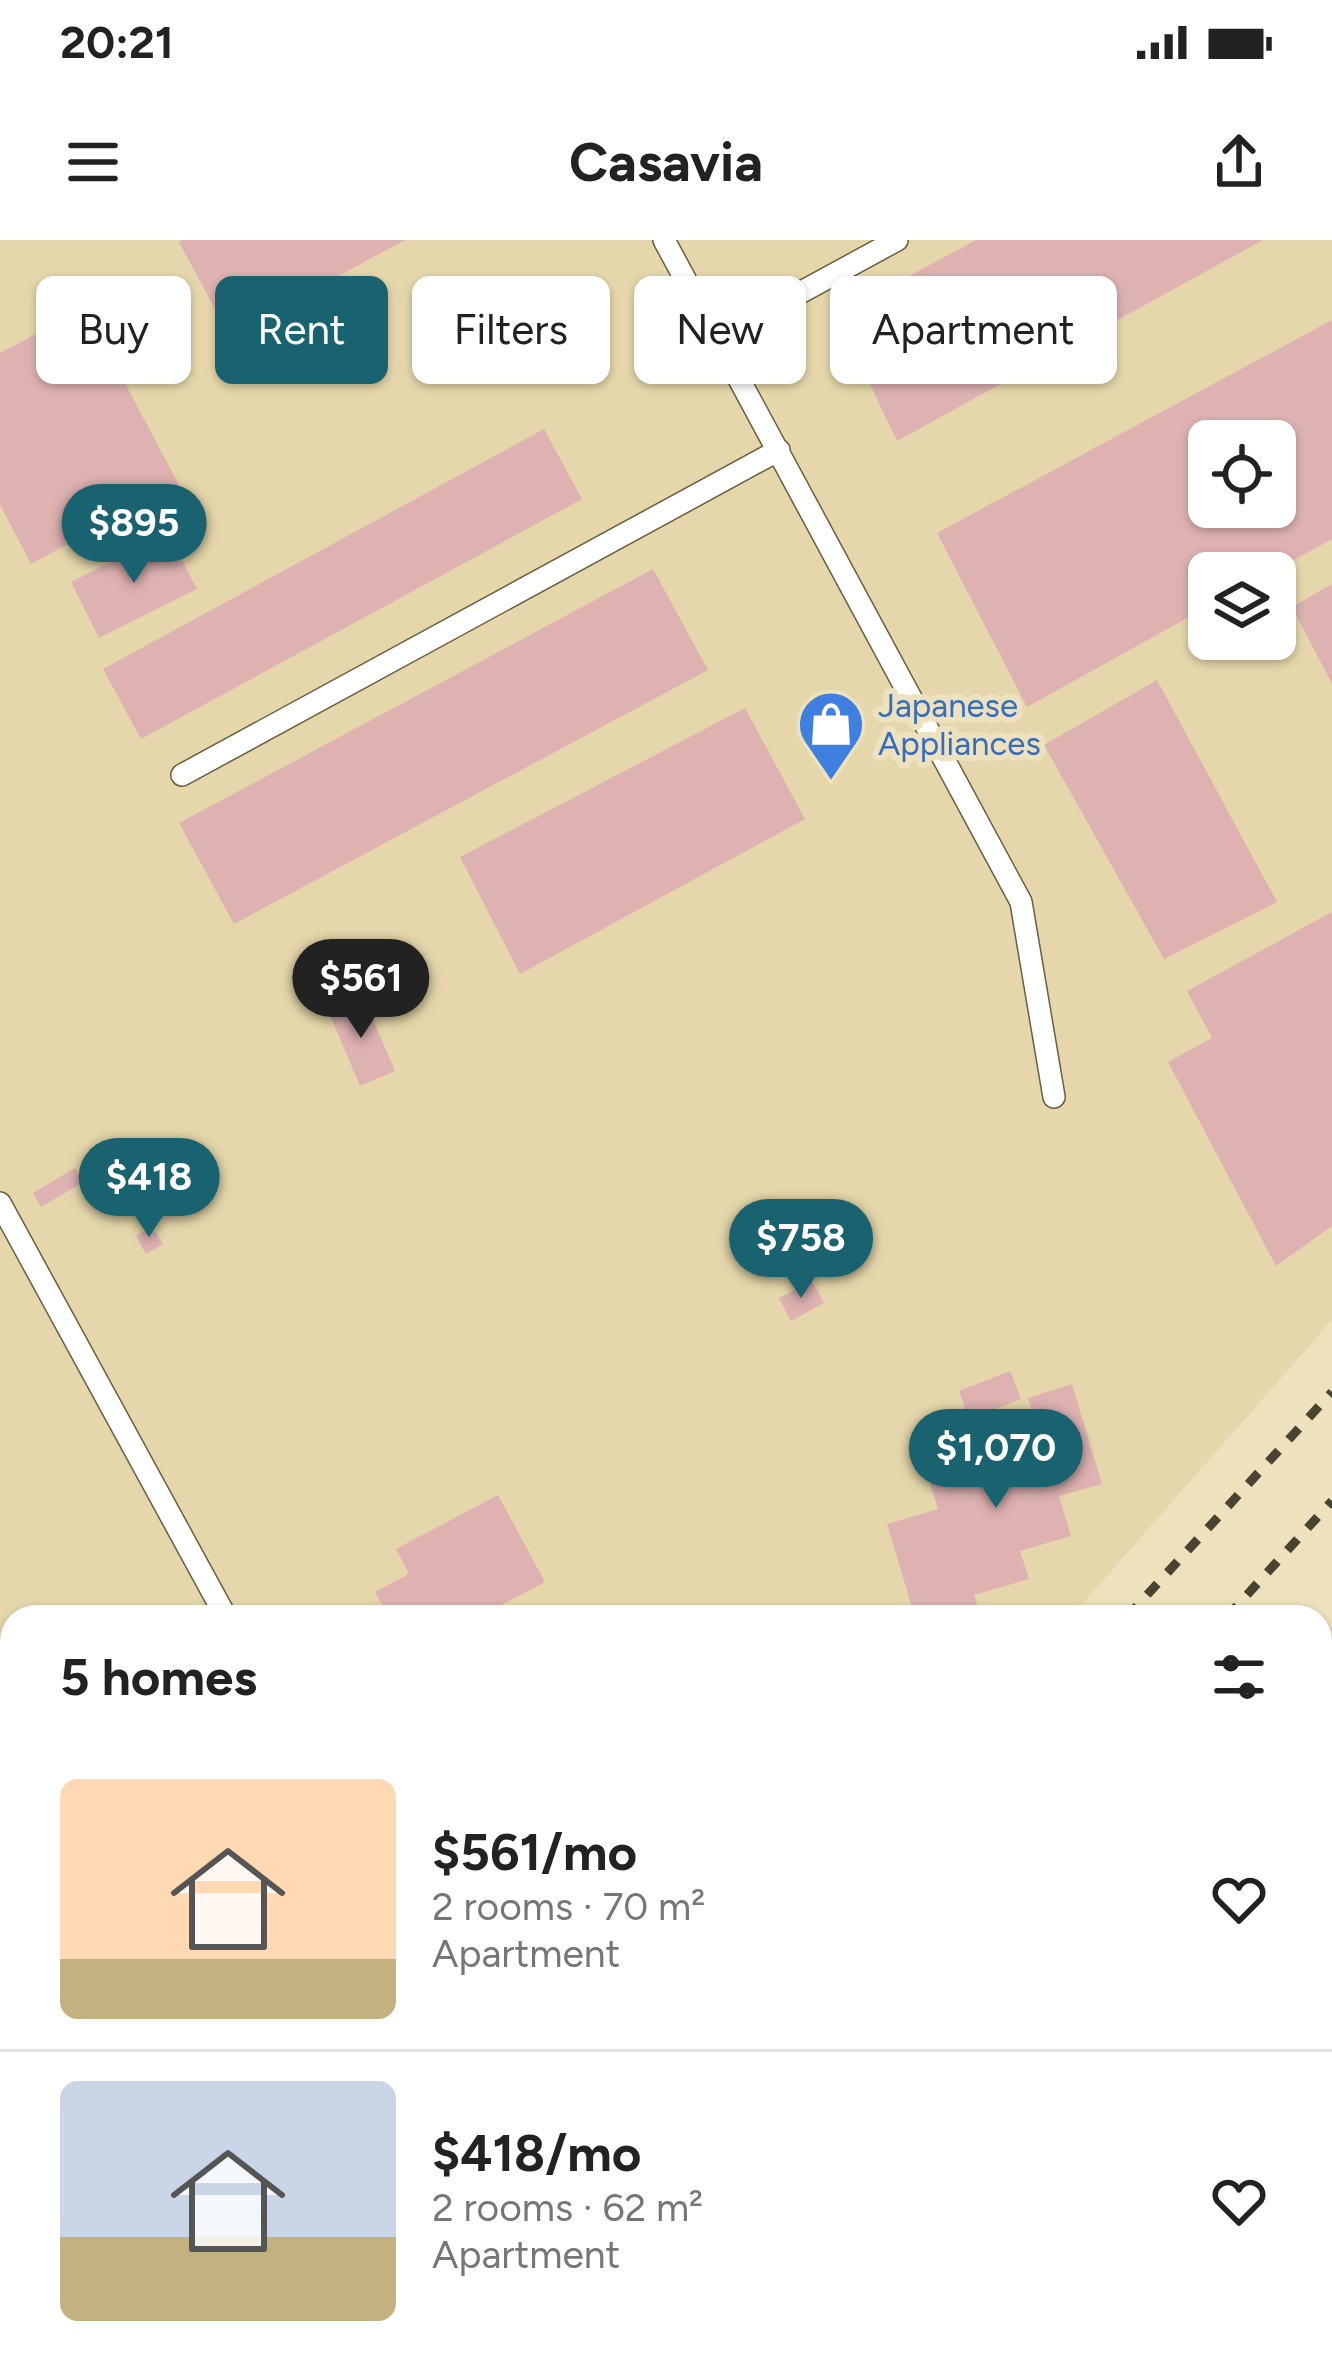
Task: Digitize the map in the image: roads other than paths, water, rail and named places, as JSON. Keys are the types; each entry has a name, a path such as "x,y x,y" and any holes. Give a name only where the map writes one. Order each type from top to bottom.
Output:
{"lane":[{"path":"664,240 683,276"},
{"path":"806,290 897,240"},
{"path":"742,384 1021,902 1054,1097"},
{"path":"182,775 778,450"},
{"path":"0,1203 219,1605"}],"railway":[{"path":"1138,1605 1332,1392"},
{"path":"1238,1605 1332,1501"}],"place":[{"name":"Japanese Appliances","path":"831,783"}]}
